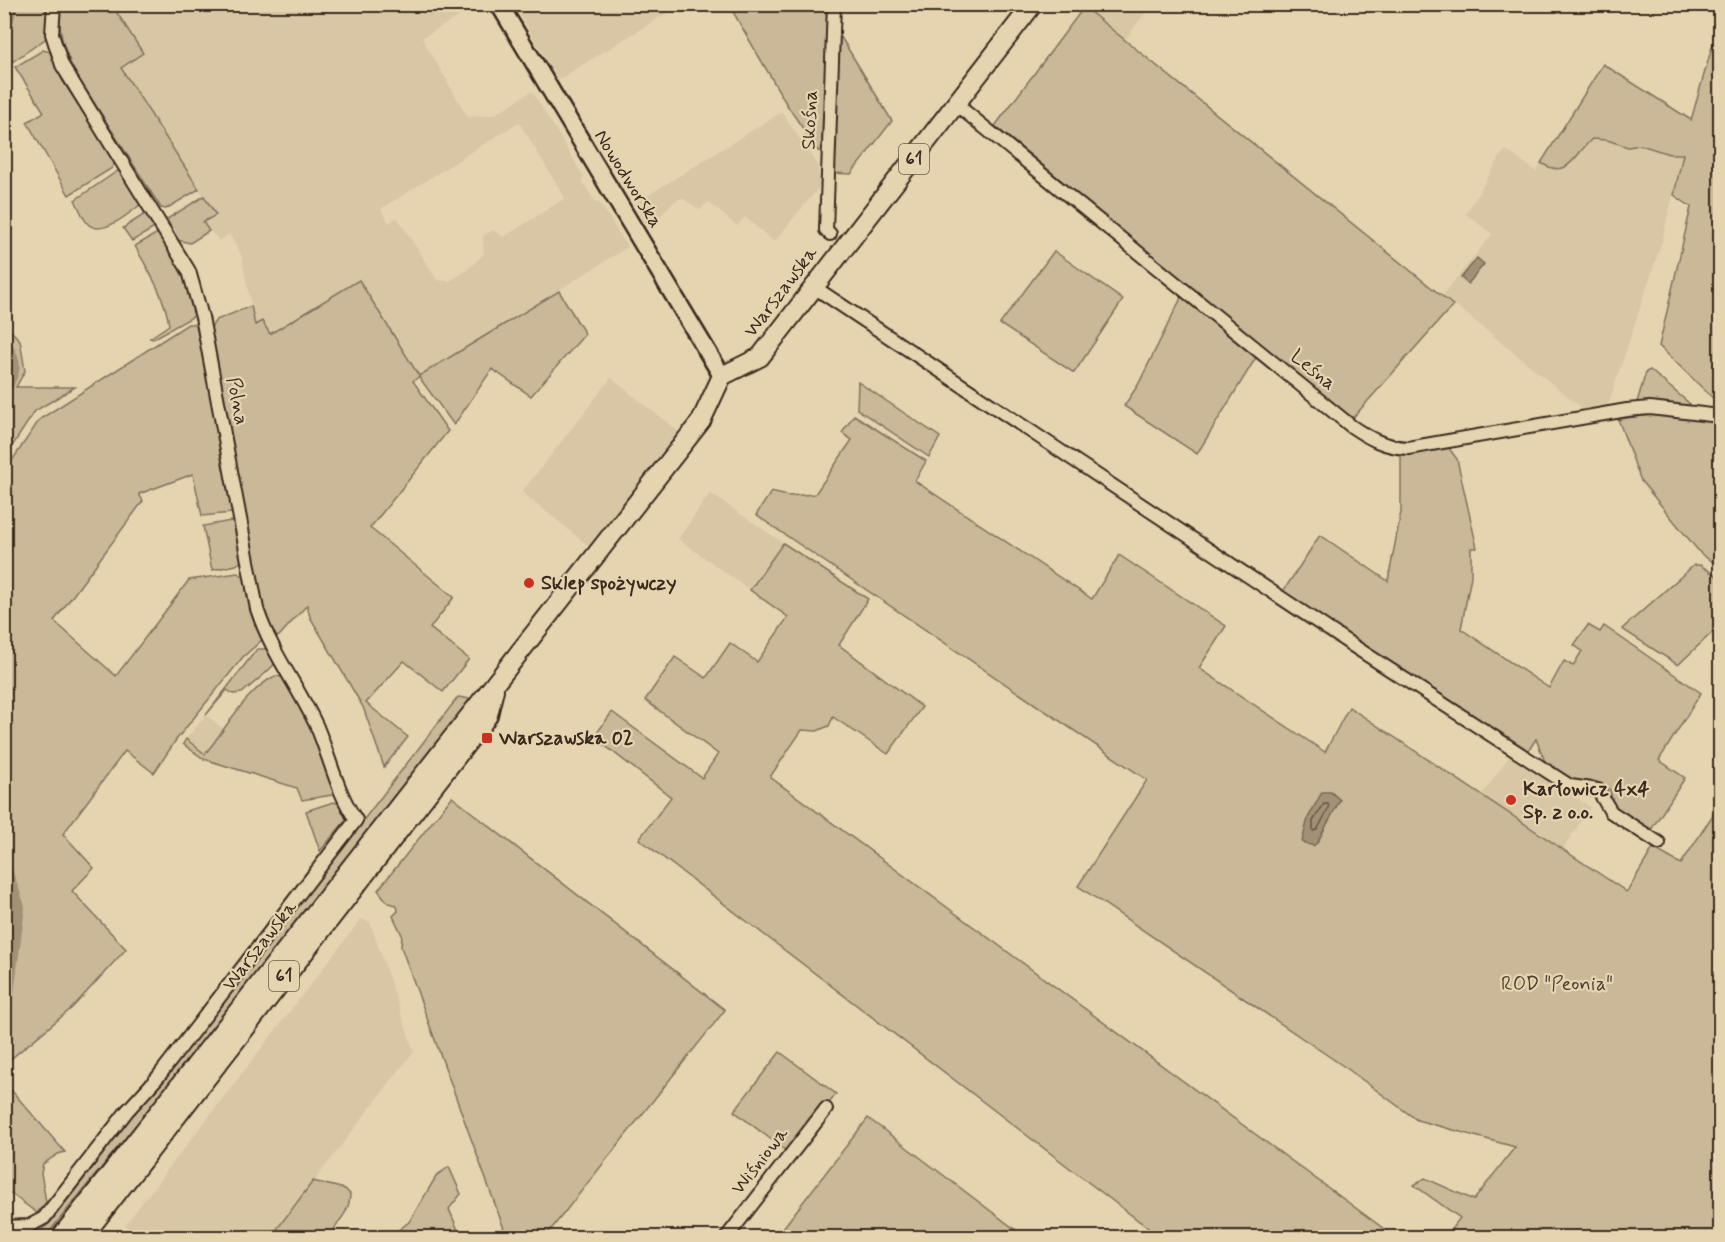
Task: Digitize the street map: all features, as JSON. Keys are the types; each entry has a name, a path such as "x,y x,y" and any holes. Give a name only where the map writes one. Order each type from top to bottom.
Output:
{"main road":[{"name":"Nowodworska","path":"499,4 722,376"},
{"name":"Warszawska","path":"60,1238 700,421 722,376 760,357 1033,4"},
{"name":"Warszawska","path":"82,1238 481,726 488,715 496,682"}],"street":[{"name":"Polna","path":"4,1227 29,1226 44,1218 127,1111 165,1068 356,820 347,805 310,715 274,653 257,609 202,317 189,271 66,72 52,34 54,4"},
{"name":"Skośna","path":"830,234 826,231 834,4"},
{"name":"Leśna","path":"957,105 1351,426 1378,442 1393,447 1408,448 1573,417 1638,409 1720,417"},
{"path":"814,287 1355,647 1570,786 1598,790 1611,812 1659,843"},
{"name":"Wiśniowa","path":"726,1238 825,1108"}],"shaded area":[{"path":"1086,4 1151,5 1125,40 1084,7"},
{"path":"112,5 465,5 461,7 465,13 422,38 468,117 494,115 532,91 584,177 582,181 595,201 599,202 628,247 419,377 270,334 255,325 241,254 229,234 219,241 202,222 215,214 121,67 143,53","holes":["519,122 565,198 504,237 493,230 483,236 484,254 467,270 450,281 437,280 397,217 389,223 381,209"]},
{"path":"514,5 680,5 558,80"},
{"path":"1603,64 1691,120 1662,241 1608,406 1583,409 1443,295 1492,234 1466,214 1500,157 1506,150 1536,171"},
{"path":"782,112 817,165 821,185 774,242 745,217 737,226 708,202 700,210 682,198 674,201 649,228 634,204"},
{"path":"611,378 679,432 590,547 522,492"},
{"path":"710,493 783,543 750,590 678,539"},
{"path":"206,715 225,730 205,754 186,739"},
{"path":"1511,754 1590,807 1563,849 1482,795"},
{"path":"361,919 370,922 414,1051 271,1237 141,1237 125,1225"}],"green space":[{"path":"26,5 49,5 48,37 12,62 5,50 4,36 10,33 15,9"},
{"path":"62,5 112,5 143,53 121,68 199,189 166,209 161,208 74,71 62,39 60,14"},
{"path":"729,5 821,5 828,15 823,153 818,151 787,105"},
{"path":"1084,7 1453,305 1351,420 995,126"},
{"path":"1720,19 1720,405 1659,346 1691,207 1674,195 1683,154 1669,154 1641,145 1628,147 1607,140 1592,139 1565,167 1550,168 1541,163 1603,64 1691,120"},
{"path":"836,29 892,121 851,174 832,173"},
{"path":"43,50 50,52 62,80 115,162 112,168 69,195 27,122 44,112 15,67"},
{"path":"119,170 141,204 109,226 95,228 89,225 83,217 75,200"},
{"path":"204,196 216,215 203,222 209,231 190,243 177,240 167,219"},
{"path":"148,212 158,226 132,241 123,228"},
{"path":"161,231 184,279 194,316 153,339 150,338 169,325 167,314 156,284 135,246"},
{"path":"1054,251 1123,300 1074,373 1000,324"},
{"path":"359,280 419,376 559,291 585,334 531,396 492,369 454,425 419,377 413,381 448,431 370,528 454,597 430,628 469,659 443,692 404,661 366,703 408,737 384,767 363,707 310,617 307,605 279,636 273,638 262,604 209,330 216,320 251,306 255,325 262,321 270,334"},
{"path":"1182,296 1257,356 1197,454 1124,406 1138,385"},
{"path":"188,324 196,324 233,508 231,513 202,516 193,474 139,494 143,501 54,621 116,676 189,580 238,573 244,577 249,605 263,639 243,657 176,740 154,773 125,751 63,834 94,868 72,891 126,949 72,1008 6,1063 5,1069 5,471 40,419"},
{"path":"5,325 20,340 25,371 16,387 75,387 35,411 5,457"},
{"path":"1650,370 1690,404 1688,408 1637,402 1646,372"},
{"path":"858,382 940,437 929,457 857,409"},
{"path":"1661,414 1720,421 1720,567 1701,554 1641,481 1618,419"},
{"name":"ROD \"Peonia\"","path":"854,415 926,461 915,481 1092,599 1119,555 1226,626 1199,668 1325,752 1349,707 1627,892 1653,848 1681,864 1720,804 1720,1237 1445,1237 1460,1218 1414,1185 1425,1178 1474,1200 1515,1147 1417,1120 1349,1070 1078,886 1147,780 756,515 771,492 788,496 815,494 852,440 842,433"},
{"path":"1448,447 1457,459 1477,548 1471,548 1471,576 1461,629 1549,688 1564,661 1573,666 1582,651 1574,645 1588,625 1600,632 1604,626 1701,693 1659,760 1685,778 1649,833 1614,809 1610,790 1595,781 1575,785 1546,764 1536,739 1527,753 1282,593 1320,535 1388,581 1401,512 1401,454"},
{"path":"231,521 236,523 242,561 236,565 212,570 203,526"},
{"path":"783,543 868,599 839,645 922,707 888,754 833,717 829,726 817,731 802,730 770,777 1395,1237 1160,1237 639,839 671,797 594,737 612,712 702,778 718,754 645,700 675,657 706,678 730,643 757,662 788,617 750,590"},
{"path":"1694,565 1700,565 1720,578 1720,625 1678,665 1622,629"},
{"path":"257,649 267,649 275,663 242,693 233,694 227,690 206,715"},
{"path":"275,676 282,677 311,726 335,791 332,795 302,800 297,788 204,759 183,744 186,739 205,754 245,701 254,691"},
{"path":"458,697 471,699 184,1066 45,1237 20,1238 23,1234 40,1231 50,1223 136,1111 162,1082"},
{"path":"452,797 725,1010 545,1237 507,1237 401,947 402,935 393,916 398,911 397,905 388,903 378,890"},
{"path":"333,802 341,804 346,820 320,851 306,811"},
{"path":"780,1052 836,1094 828,1105 822,1102 786,1151 734,1111"},
{"path":"5,1083 65,1152 43,1164 41,1173 46,1202 37,1213 5,1189"},
{"path":"868,1118 1025,1237 929,1238 925,1235 923,1237 875,1237 868,1233 864,1238 776,1237"},
{"path":"449,1167 461,1194 449,1209 461,1237 389,1237 409,1222 437,1175"},
{"path":"313,1181 345,1189 350,1194 347,1209 333,1231 332,1237 271,1237"}],"water":[{"path":"1477,258 1484,264 1468,284 1461,278"},
{"path":"1322,792 1331,792 1340,800 1317,843 1313,846 1302,842 1308,818"}],"waterway":[{"path":"4,343 12,356 14,366 4,390"},
{"path":"4,865 19,907 4,1025"}],"place":[{"name":"Sklep spożywczy","path":"529,583"},
{"name":"Warszawska 02","path":"487,738"},
{"name":"Karłowicz 4x4 Sp. z o.o.","path":"1511,800"}]}
